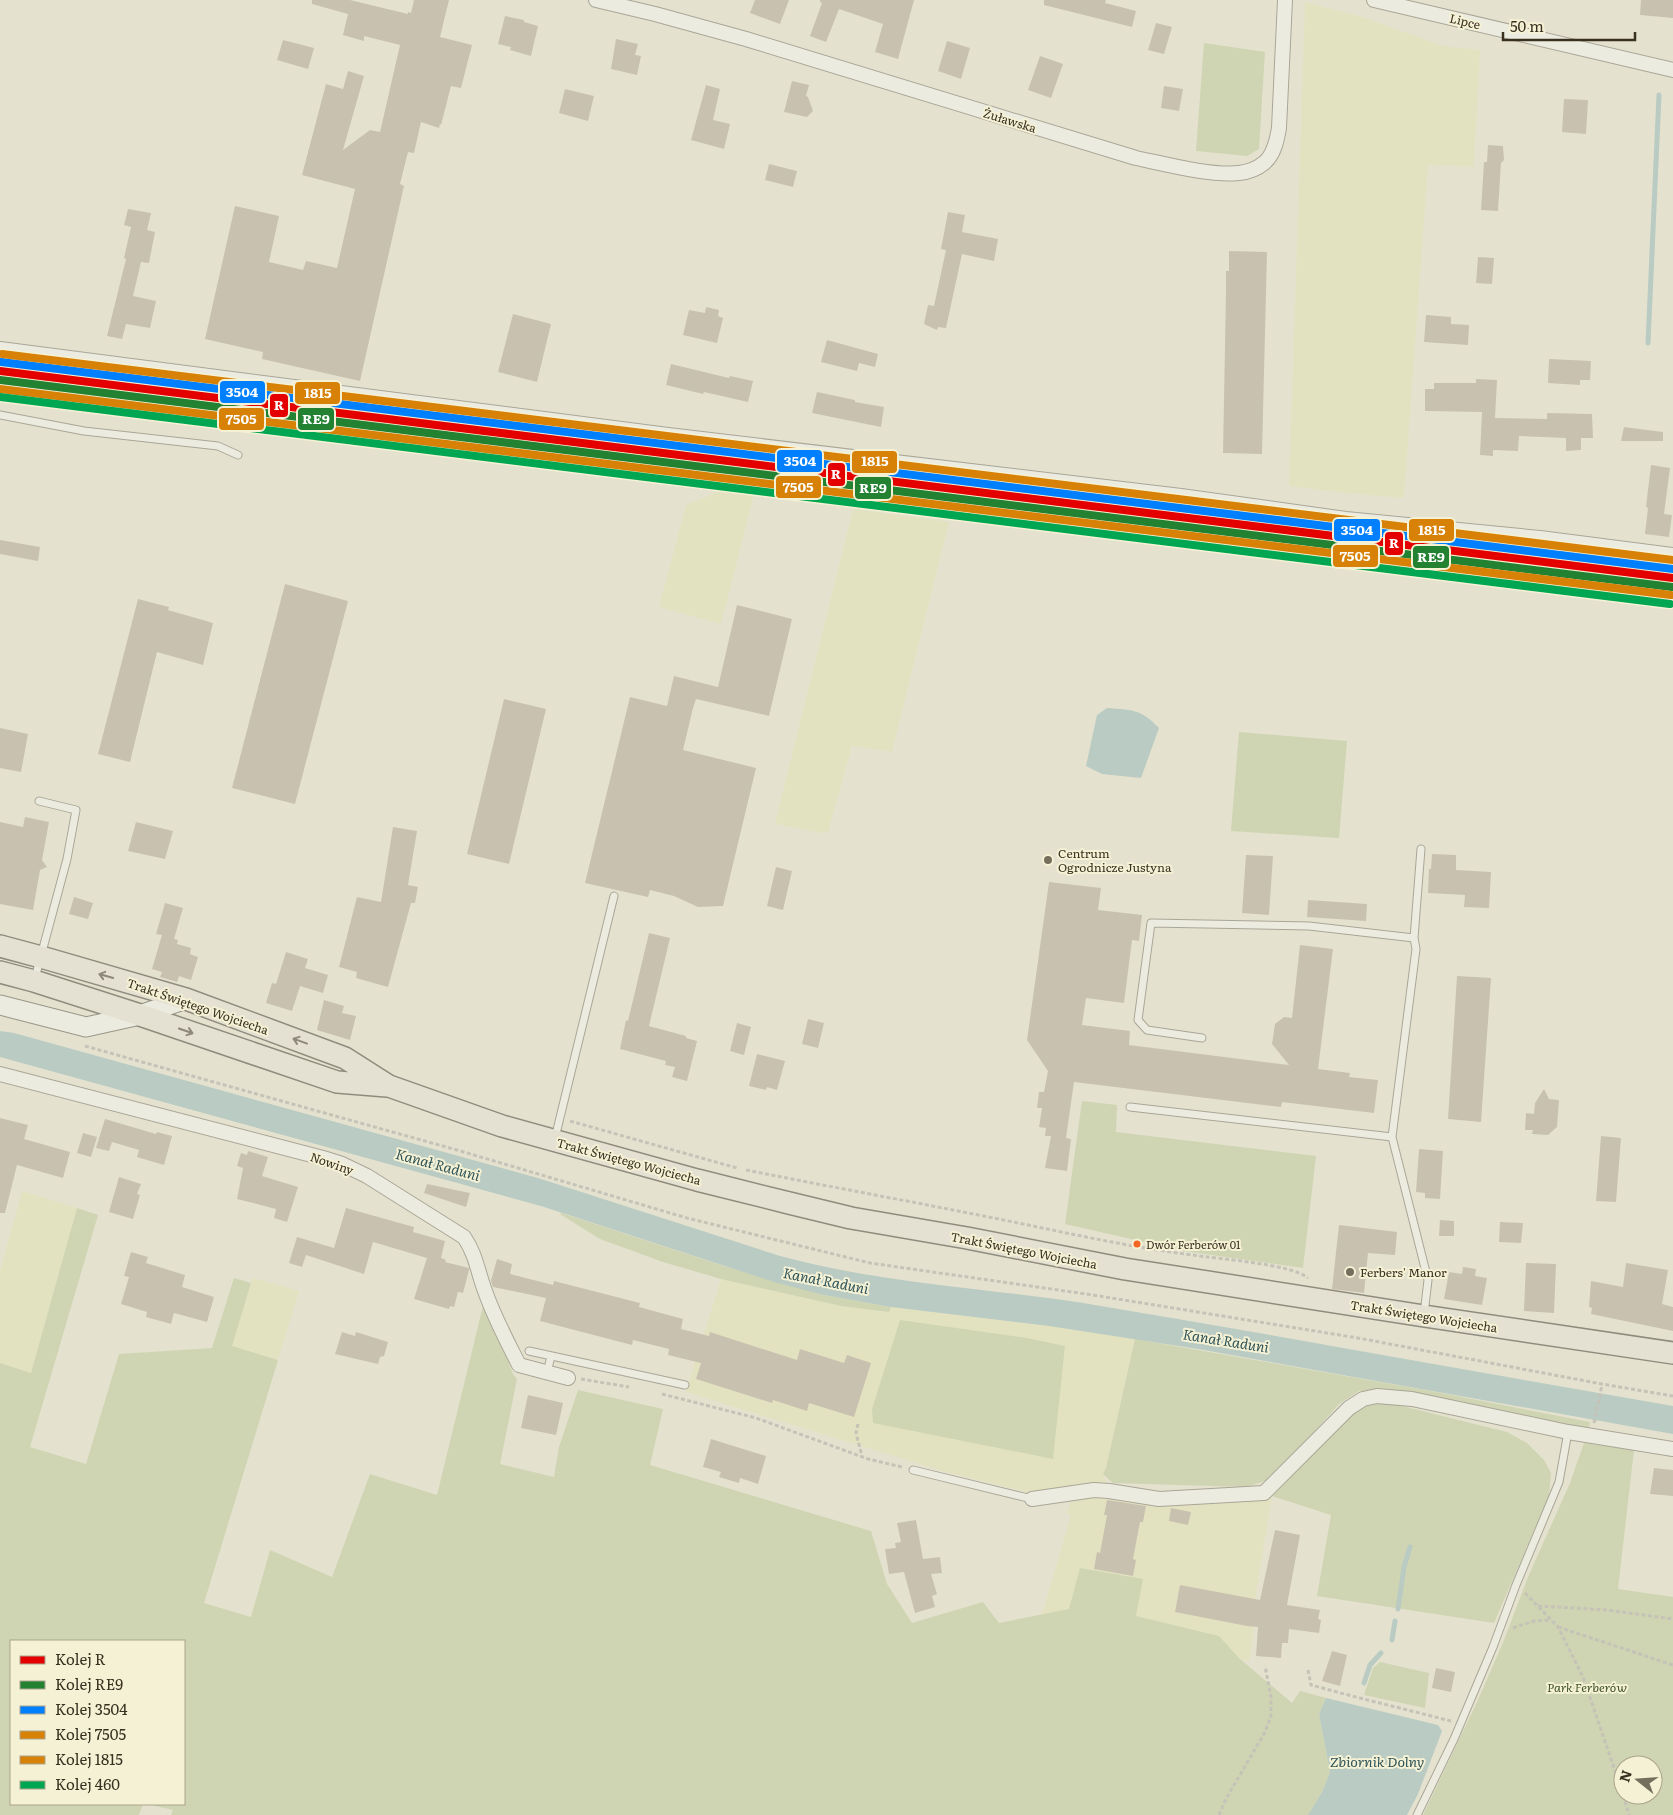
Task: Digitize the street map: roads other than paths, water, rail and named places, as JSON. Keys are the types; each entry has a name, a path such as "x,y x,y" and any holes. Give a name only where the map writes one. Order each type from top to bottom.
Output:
{"main road":[{"name":"Trakt Świętego Wojciecha","path":"0,946 186,1000 345,1058 389,1086 502,1126 728,1188 850,1218 967,1238 1126,1269 1673,1353"},
{"name":"Trakt Świętego Wojciecha","path":"0,972 34,980 337,1082 389,1086"},
{"path":"0,1005 86,1027 140,1015 186,1000"}],"street":[{"name":"Żuławska","path":"596,0 746,39 1136,158 1225,173 1241,173 1253,170 1266,162 1277,142 1285,0"},
{"name":"Lipce","path":"1374,0 1673,70"},
{"path":"0,349 668,435 1181,496 1346,519 1540,538 1673,555"},
{"name":"Nowiny","path":"0,1074 323,1158 342,1164 367,1176 464,1237 474,1253 484,1289 519,1365 568,1378"},
{"path":"1032,1499 1094,1490 1110,1490 1159,1499 1264,1493 1349,1408 1363,1399 1377,1396 1412,1399 1568,1432 1673,1449"}],"lane":[{"path":"0,415 84,431 218,446 238,455"},
{"path":"34,980 68,859 76,810 39,801"},
{"path":"1421,849 1414,938 1416,949 1392,1137 1428,1280 1424,1316"},
{"path":"554,1140 614,896"},
{"path":"1202,1038 1147,1030 1138,1020 1151,923 1309,926 1414,938"},
{"path":"1130,1107 1392,1137"},
{"path":"529,1351 685,1384"},
{"path":"547,1373 551,1356"},
{"path":"1417,1815 1460,1723 1559,1482 1568,1432"},
{"path":"913,1470 1032,1499"}],"water":[{"path":"1107,708 1136,712 1147,717 1159,728 1141,778 1102,774 1086,766 1097,715"},
{"name":"Kanał Raduni","path":"0,1031 14,1033 538,1178 780,1256 858,1273 1095,1305 1673,1406 1673,1434 1198,1349 1049,1326 891,1307 824,1295 774,1282 541,1206 0,1057"},
{"name":"Zbiornik Dolny","path":"1326,1698 1438,1725 1442,1731 1418,1794 1407,1815 1308,1815 1322,1792 1330,1772 1319,1714"}],"waterway":[{"path":"1648,343 1659,95"},
{"path":"1398,1609 1404,1567 1410,1547"},
{"path":"1392,1640 1395,1621"},
{"path":"1364,1683 1370,1665 1381,1653"}],"rail line":[{"name":"1815","path":"2,354 1673,560"},
{"name":"3504","path":"1,362 1673,569"},
{"name":"R","path":"0,371 1673,578"},
{"name":"RE9","path":"0,380 1672,587"},
{"name":"7505","path":"0,389 1671,595"},
{"name":"460","path":"0,397 1670,604"}],"place":[{"name":"Centrum Ogrodnicze Justyna","path":"1048,860"},
{"name":"Dwór Ferberów 01","path":"1137,1244"},
{"name":"Ferbers' Manor","path":"1350,1272"}],"park label":[{"name":"Park Ferberów","path":"1587,1687"}]}
